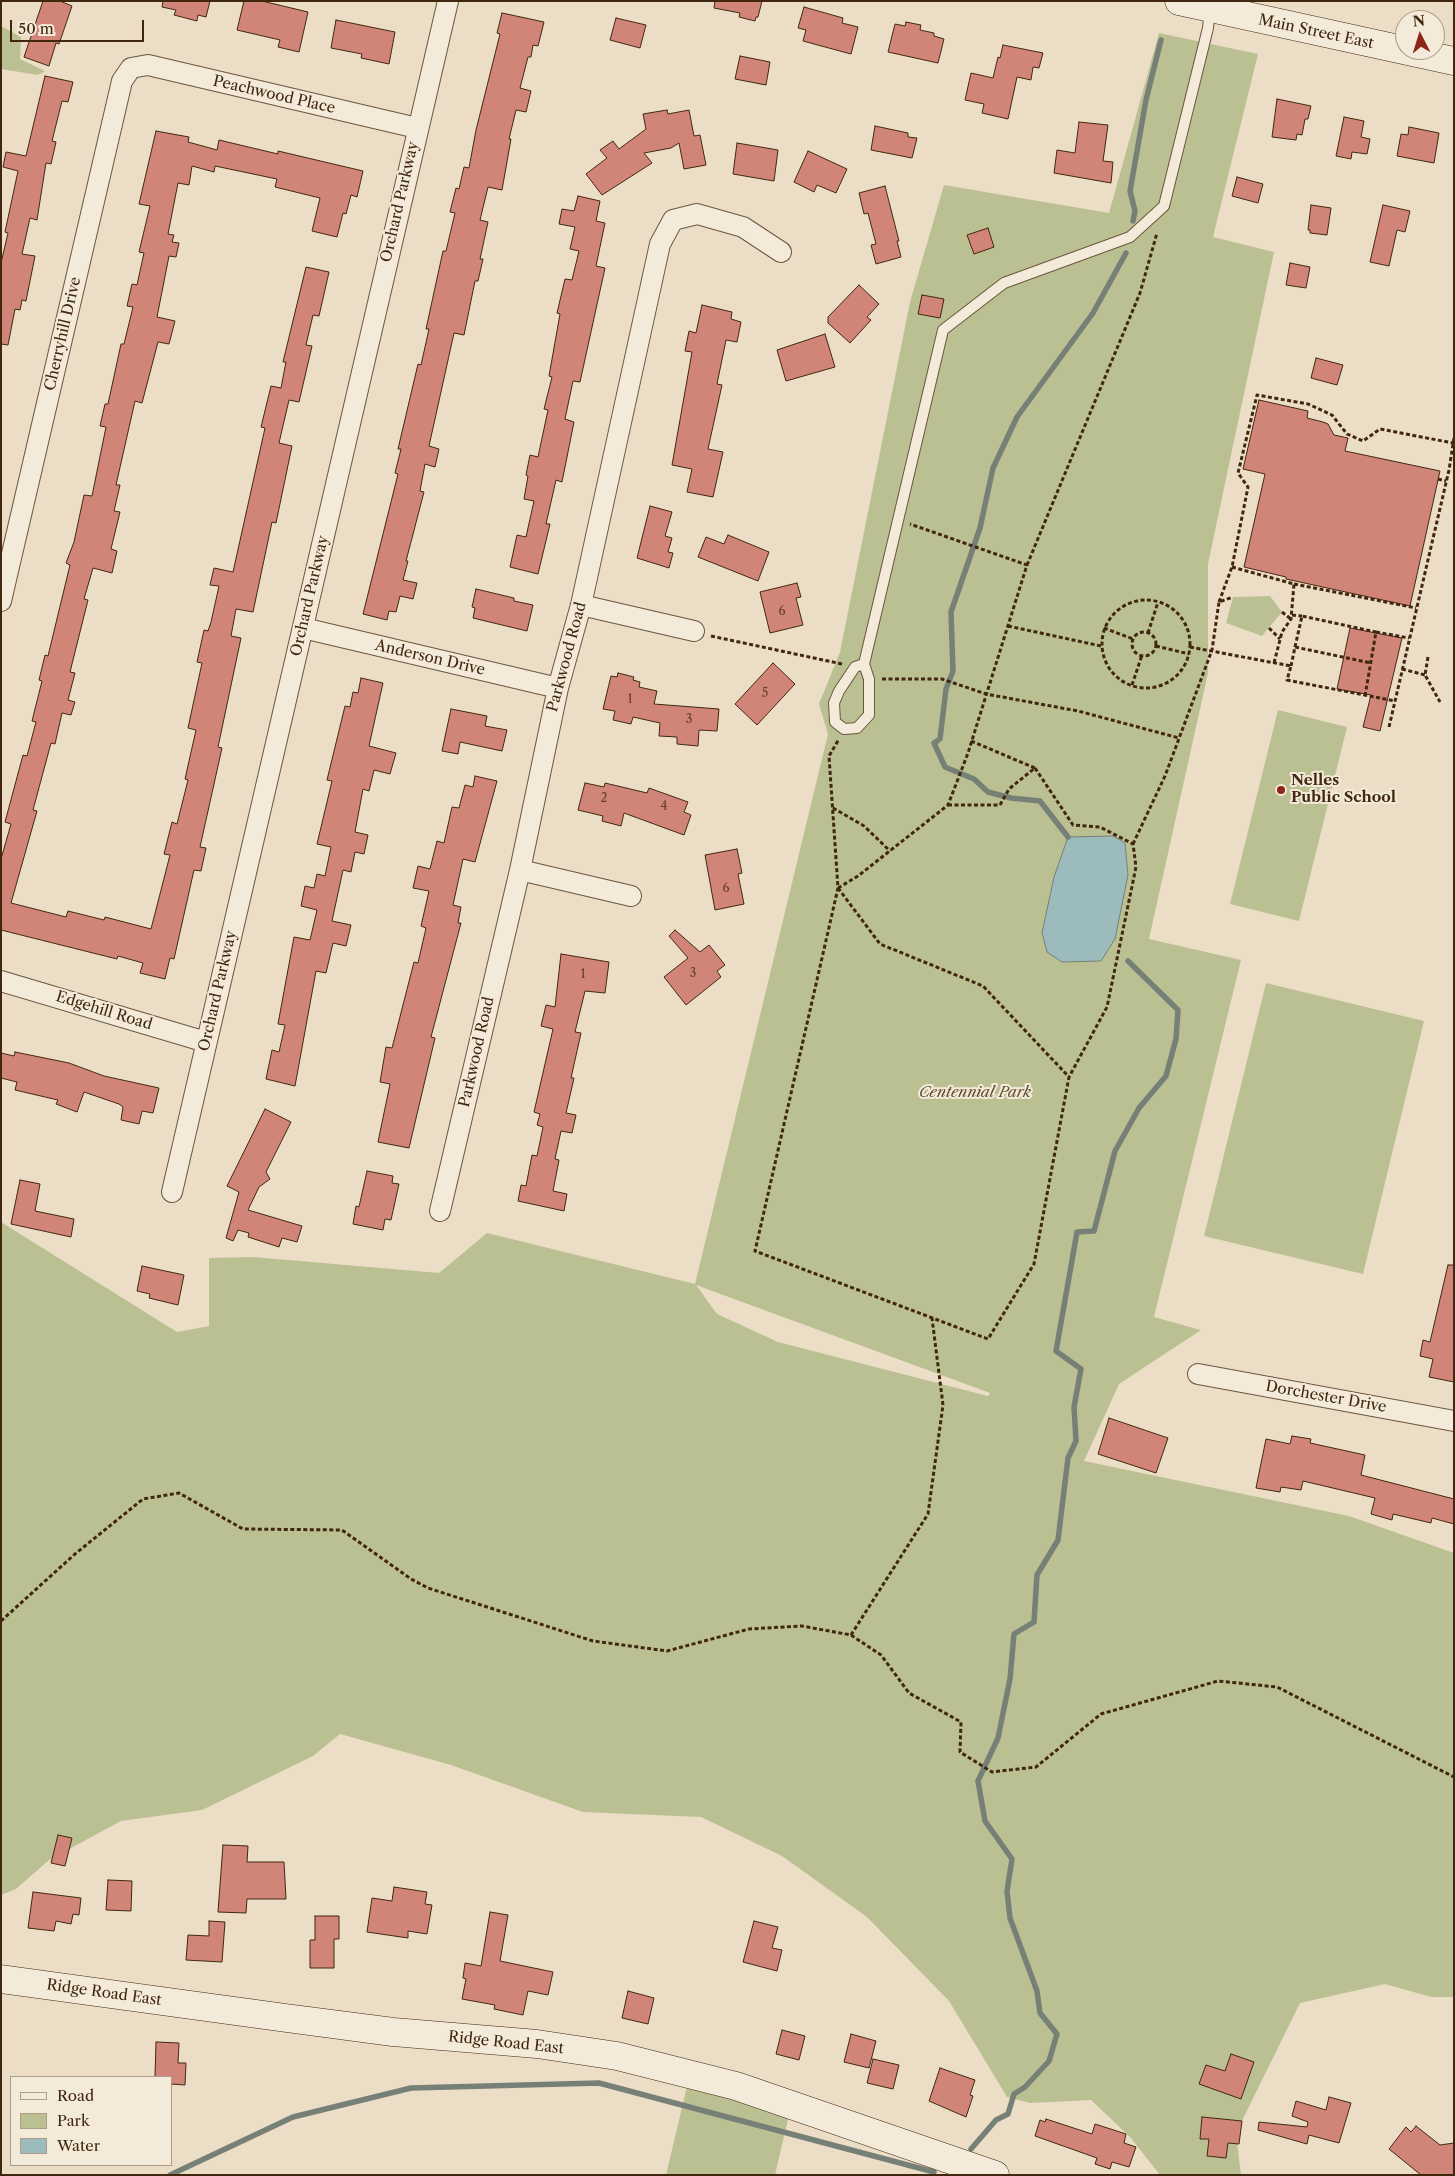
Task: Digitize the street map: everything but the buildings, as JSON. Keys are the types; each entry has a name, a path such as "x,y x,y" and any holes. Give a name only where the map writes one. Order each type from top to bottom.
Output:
{"main road":[{"name":"Main Street East","path":"1179,1 1211,5 1454,60"},
{"name":"Ridge Road East","path":"1,1979 296,2020 393,2032 537,2044 617,2056 736,2086 995,2175"}],"street":[{"name":"Orchard Parkway","path":"172,1192 417,128 448,1"},
{"name":"Peachwood Place","path":"131,68 148,65 417,128"},
{"name":"Cherryhill Drive","path":"2,597 122,81 131,68"},
{"name":"Parkwood Road","path":"440,1211 520,870 558,688 581,605 660,244 673,220 697,214 743,227 781,252"},
{"path":"581,605 694,631"},
{"name":"Anderson Drive","path":"303,628 558,688"},
{"path":"520,870 631,896"},
{"name":"Edgehill Road","path":"1,980 206,1042"},
{"name":"Dorchester Drive","path":"1198,1374 1454,1421"}],"lane":[{"path":"864,664 855,667 839,691 834,703 835,722 844,729 858,728 868,714 869,679 864,664 943,330 1004,283 1130,237 1164,206 1208,28 1211,5"}],"path":[{"path":"838,888 858,876 948,805 968,753 1027,565 1140,293 1164,206"},
{"path":"835,745 829,756 838,888 755,1252 988,1339 1034,1264 1069,1076 1107,1007 1136,868 1133,844 1165,776 1212,650 1219,602 1232,568 1248,487 1238,473 1257,395 1308,404 1332,415 1347,434 1363,441 1380,429 1453,441 1446,481 1389,727"},
{"path":"1343,437 1344,430"},
{"path":"1438,479 1446,481"},
{"path":"914,525 1027,565"},
{"path":"1232,568 1294,584 1313,586 1416,608"},
{"path":"1274,663 1282,632 1291,617 1294,584"},
{"path":"1219,602 1233,598"},
{"path":"1141,600 1158,602 1176,612 1184,622 1189,634 1189,654 1184,666 1167,682 1144,688 1132,686 1120,680 1110,670 1104,658 1101,646 1104,628 1110,617 1130,603 1141,600"},
{"path":"1148,633 1158,602"},
{"path":"1282,612 1291,617 1302,616 1409,638"},
{"path":"1302,616 1288,680 1395,701"},
{"path":"1008,626 1101,646"},
{"path":"1104,628 1133,639"},
{"path":"1269,628 1280,640"},
{"path":"694,631 849,666"},
{"path":"1364,696 1376,632"},
{"path":"1148,633 1155,639 1156,646 1151,654 1142,656 1134,650 1133,639 1138,634 1148,633"},
{"path":"1156,646 1189,654"},
{"path":"1190,646 1291,666"},
{"path":"1295,647 1371,663"},
{"path":"1132,686 1142,656"},
{"path":"1428,657 1425,675 1440,702"},
{"path":"1402,669 1425,675"},
{"path":"869,679 942,679 986,694 1078,711 1180,738"},
{"path":"971,741 1035,768 1073,825 1100,827 1133,844"},
{"path":"948,805 1000,805 1009,789 1035,768"},
{"path":"833,808 864,826 890,851"},
{"path":"838,888 880,944 983,986 1069,1076"},
{"path":"851,1635 928,1514 944,1405 932,1318"},
{"path":"1,1621 76,1554 144,1498 179,1493 243,1529 342,1530 411,1579 428,1588 593,1641 668,1651 749,1629 802,1626 851,1635 881,1655 909,1693 961,1722 960,1752 992,1772 1036,1767 1101,1714 1218,1681 1277,1687 1454,1777"}],"green space":[{"path":"1,26 21,37 20,59 45,71 38,75 1,69"},
{"name":"Centennial Park","path":"1159,33 1258,54 1213,237 1274,252 1208,564 1208,673 1149,939 1241,960 1154,1317 1201,1330 1119,1384 1084,1461 1349,1516 1454,1553 1454,1997 1431,1997 1385,1984 1300,2003 1236,2133 1241,2175 1160,2175 1130,2137 1091,2100 1030,2103 1007,2097 949,2001 867,1917 782,1856 701,1817 583,1812 451,1765 340,1734 313,1756 202,1810 121,1821 49,1860 16,1889 1,1895 1,1222 177,1332 209,1326 209,1258 253,1257 439,1273 487,1233 695,1284 828,734 819,704 840,652 910,302 944,185 1109,213","holes":["696,1285 990,1393 988,1396 778,1342 717,1314"]},
{"path":"1270,596 1282,612 1262,636 1226,623 1233,597"},
{"path":"1278,710 1347,727 1299,921 1230,904"},
{"path":"1266,983 1424,1021 1363,1274 1204,1236"},
{"path":"689,2078 789,2115 775,2175 666,2175"}],"water":[{"path":"1113,836 1125,843 1128,875 1115,939 1101,961 1062,962 1047,952 1042,933 1054,877 1068,837"}],"waterway":[{"path":"1133,221 1135,211 1130,191 1146,100 1161,40"},
{"path":"1068,837 1040,801 1011,798 988,792 974,779 945,767 934,743 940,739 946,689 953,671 951,612 980,528 993,468 1017,417 1093,313 1126,253"},
{"path":"971,2149 996,2120 1008,2114 1014,2094 1025,2087 1049,2061 1057,2034 1040,2013 1037,1991 1010,1918 1007,1891 1012,1859 985,1821 978,1781 998,1738 1010,1679 1014,1634 1034,1622 1037,1575 1058,1540 1068,1458 1076,1441 1074,1407 1081,1369 1056,1351 1077,1232 1094,1231 1115,1151 1139,1108 1166,1076 1176,1039 1178,1010 1128,961"},
{"path":"170,2175 293,2117 411,2088 599,2083 934,2172"}],"place":[{"name":"Nelles Public School","path":"1281,790"}]}
